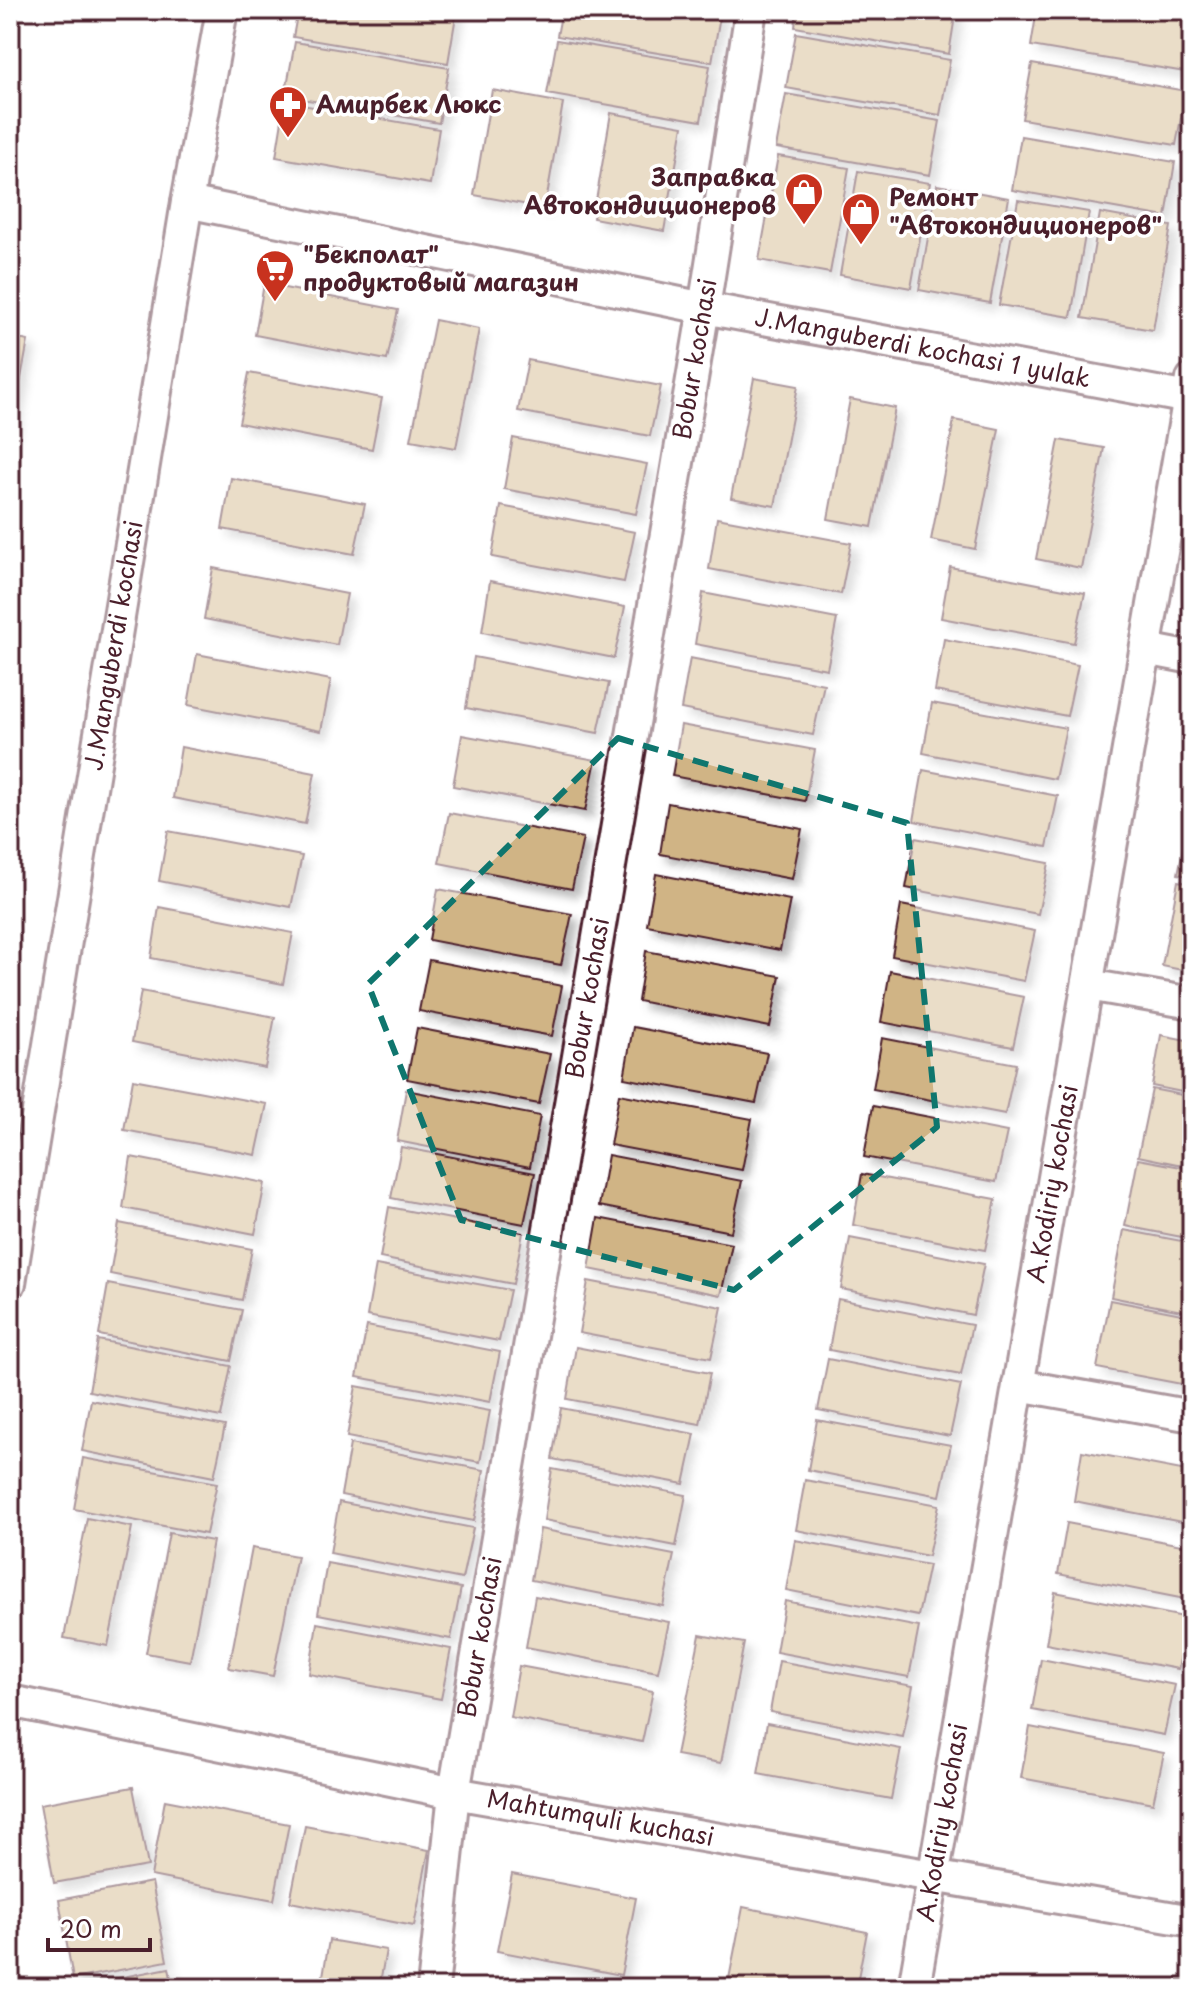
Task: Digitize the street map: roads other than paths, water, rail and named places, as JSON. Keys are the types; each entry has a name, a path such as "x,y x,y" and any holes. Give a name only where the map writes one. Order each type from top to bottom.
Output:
{"street":[{"name":"J.Manguberdi kochasi","path":"10,1283 187,202 222,10"},
{"name":"Bobur kochasi","path":"433,1988 454,1793 704,308 751,10"},
{"name":"J.Manguberdi kochasi 1 yulak","path":"187,202 704,308 1190,388"},
{"name":"A.Kodiriy kochasi","path":"914,1988 1190,388"},
{"path":"1146,649 1192,658"},
{"path":"1088,985 1192,1003"},
{"path":"1018,1385 1192,1416"},
{"name":"Mahtumquli kuchasi","path":"10,1701 454,1793 1192,1921"}],"place":[{"name":"Амирбек Люкс","path":"288,139"},
{"name":"Заправка Автокондиционеров","path":"804,226"},
{"name":"Ремонт \"Автокондиционеров\"","path":"861,246"},
{"name":"\"Бекполат\" продуктовый магазин","path":"275,303"}]}
